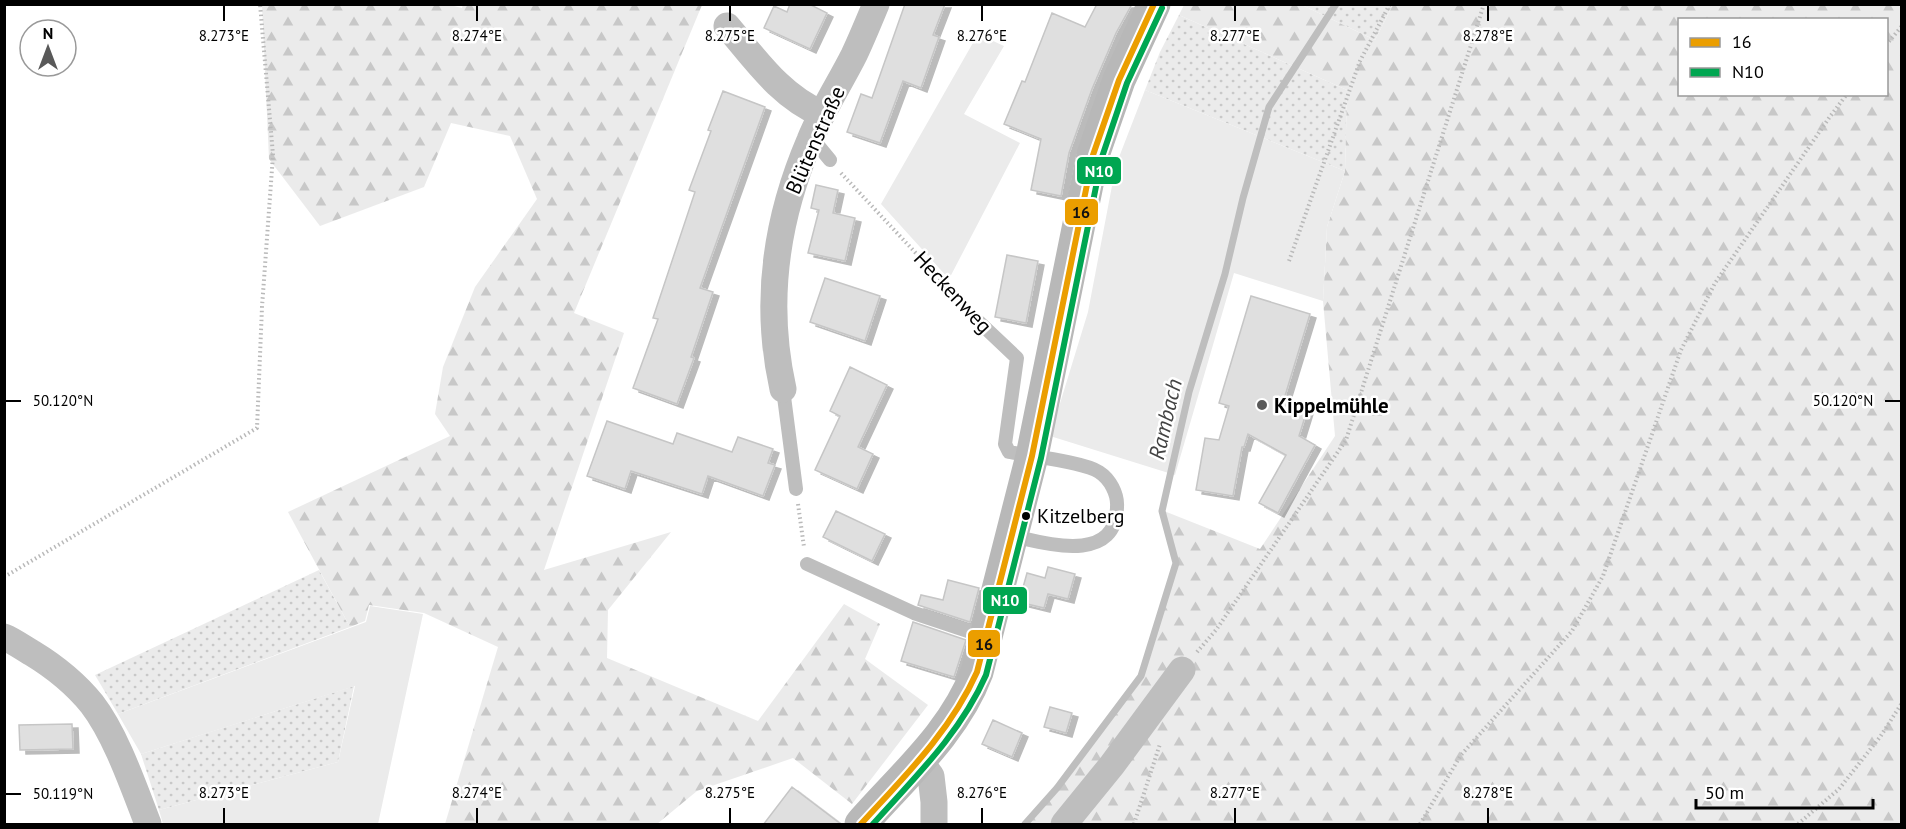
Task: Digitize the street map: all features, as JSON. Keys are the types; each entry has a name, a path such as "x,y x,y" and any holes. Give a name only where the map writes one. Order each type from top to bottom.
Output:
{"main road":[{"path":"861,825 943,733 966,698 977,672 1032,456 1093,155 1119,80 1154,4"}],"street":[{"name":"Blütenstraße","path":"783,389 776,357 773,320 778,246 786,209 796,173 817,126 855,53 876,4"},
{"path":"727,26 785,92 804,106 817,126"},
{"path":"4,637 42,659 65,676 93,705 129,775 148,825"},
{"path":"1064,825 1112,765 1182,670"},
{"path":"919,760 931,776 934,825"}],"lane":[{"path":"817,126 830,160"},
{"name":"Heckenweg","path":"980,322 1017,358 1005,444 1009,452 1032,456"},
{"path":"783,389 796,489"},
{"path":"1012,536 1068,546 1088,545 1106,535 1116,518 1118,508 1113,488 1100,472 1032,456"},
{"path":"807,564 914,613 986,637"}],"path":[{"path":"4,578 257,428 262,307 273,155 260,4"},
{"path":"1289,261 1360,61 1390,4"},
{"path":"1182,670 1216,630 1346,440 1484,4"},
{"path":"1888,44 1902,26"},
{"path":"1420,825 1461,755 1572,632 1603,576 1681,350 1710,293 1846,96"},
{"name":"Heckenweg","path":"830,160 980,322"},
{"path":"796,489 807,564"},
{"path":"1798,825 1839,789 1880,737 1902,702"}],"green space":[{"path":"463,4 702,5 574,313 624,333 544,570 671,532 608,610 607,658 758,721 844,604 880,624 865,659 928,705 852,804 793,758 697,791 657,824 445,824 498,647 424,613 369,605 365,621 350,627 288,512 450,436 435,414 443,367 475,287 537,199 510,136 451,123 424,187 320,226 269,159 262,5 450,5 462,8"},
{"path":"1184,5 1302,5 1375,40 1393,5 1901,5 1901,824 1026,824 1060,788 1143,677 1178,562 1164,511 1260,549 1335,436 1323,301 1327,227 1345,171 1347,90 1179,15"},
{"path":"1302,5 1393,5 1375,40"},
{"path":"1179,15 1347,90 1345,171 1145,90 1160,52"},
{"path":"978,34 1004,46 964,114 1020,143 949,279 881,204"},
{"path":"1145,90 1345,171 1327,227 1323,301 1234,273 1175,475 1050,436 1088,312 1116,165"},
{"path":"319,570 350,627 118,714 95,675"},
{"path":"370,606 423,614 378,824 163,824 159,810 338,762 355,686 141,754 118,714 366,622"},
{"path":"354,686 338,762 159,810 141,754"}],"building":[{"path":"790,4 809,4 827,13 810,49 764,28 774,6 787,12"},
{"path":"905,4 945,4 933,35 939,37 921,88 903,81 880,143 847,132 861,94 872,98"},
{"path":"1097,4 1132,4 1116,33 1092,89 1069,153 1061,196 1031,190 1041,139 1004,124 1022,81 1025,82 1052,13 1085,27"},
{"path":"723,91 765,107 700,288 713,292 691,357 694,358 677,404 633,388 658,319 653,318 695,192 689,190"},
{"path":"816,185 838,190 833,213 855,218 845,261 808,253 819,210 811,208"},
{"path":"1007,255 1038,261 1026,323 995,317"},
{"path":"825,278 880,296 865,341 810,322"},
{"name":"Kippelmühle","path":"1251,296 1310,314 1284,399 1308,407 1299,436 1315,445 1278,513 1259,503 1286,455 1248,434 1244,447 1242,447 1233,496 1196,490 1205,438 1219,440 1229,406 1219,403"},
{"path":"850,367 887,385 858,447 873,454 857,489 815,470 840,416 830,411"},
{"path":"607,421 673,444 677,433 732,452 738,437 773,449 768,463 775,465 763,496 708,476 702,494 631,471 625,489 587,476"},
{"path":"836,511 885,534 872,561 823,537"},
{"path":"1048,567 1075,574 1068,599 1048,594 1044,608 1019,602 1027,573 1045,578"},
{"path":"948,580 979,588 970,622 918,605 921,595 943,600"},
{"path":"913,622 966,640 954,677 901,661"},
{"path":"1050,707 1072,713 1066,733 1044,727"},
{"path":"993,720 1022,733 1012,757 982,744"},
{"path":"72,724 73,749 20,750 19,725"},
{"path":"792,787 842,825 763,825"}],"waterway":[{"name":"Rambach","path":"1025,824 1057,788 1141,676 1176,563 1162,511 1189,392 1225,274 1243,198 1269,107 1336,4"}],"transit line":[{"name":"16","path":"861,824 910,771 940,734 966,694 977,672 1032,456 1093,155 1119,80 1154,4"},
{"name":"N10","path":"873,824 950,736 986,675 1041,458 1102,157 1127,83 1162,8"}],"place":[{"name":"Kippelmühle","path":"1262,405"},
{"name":"Kitzelberg","path":"1026,516"}]}
